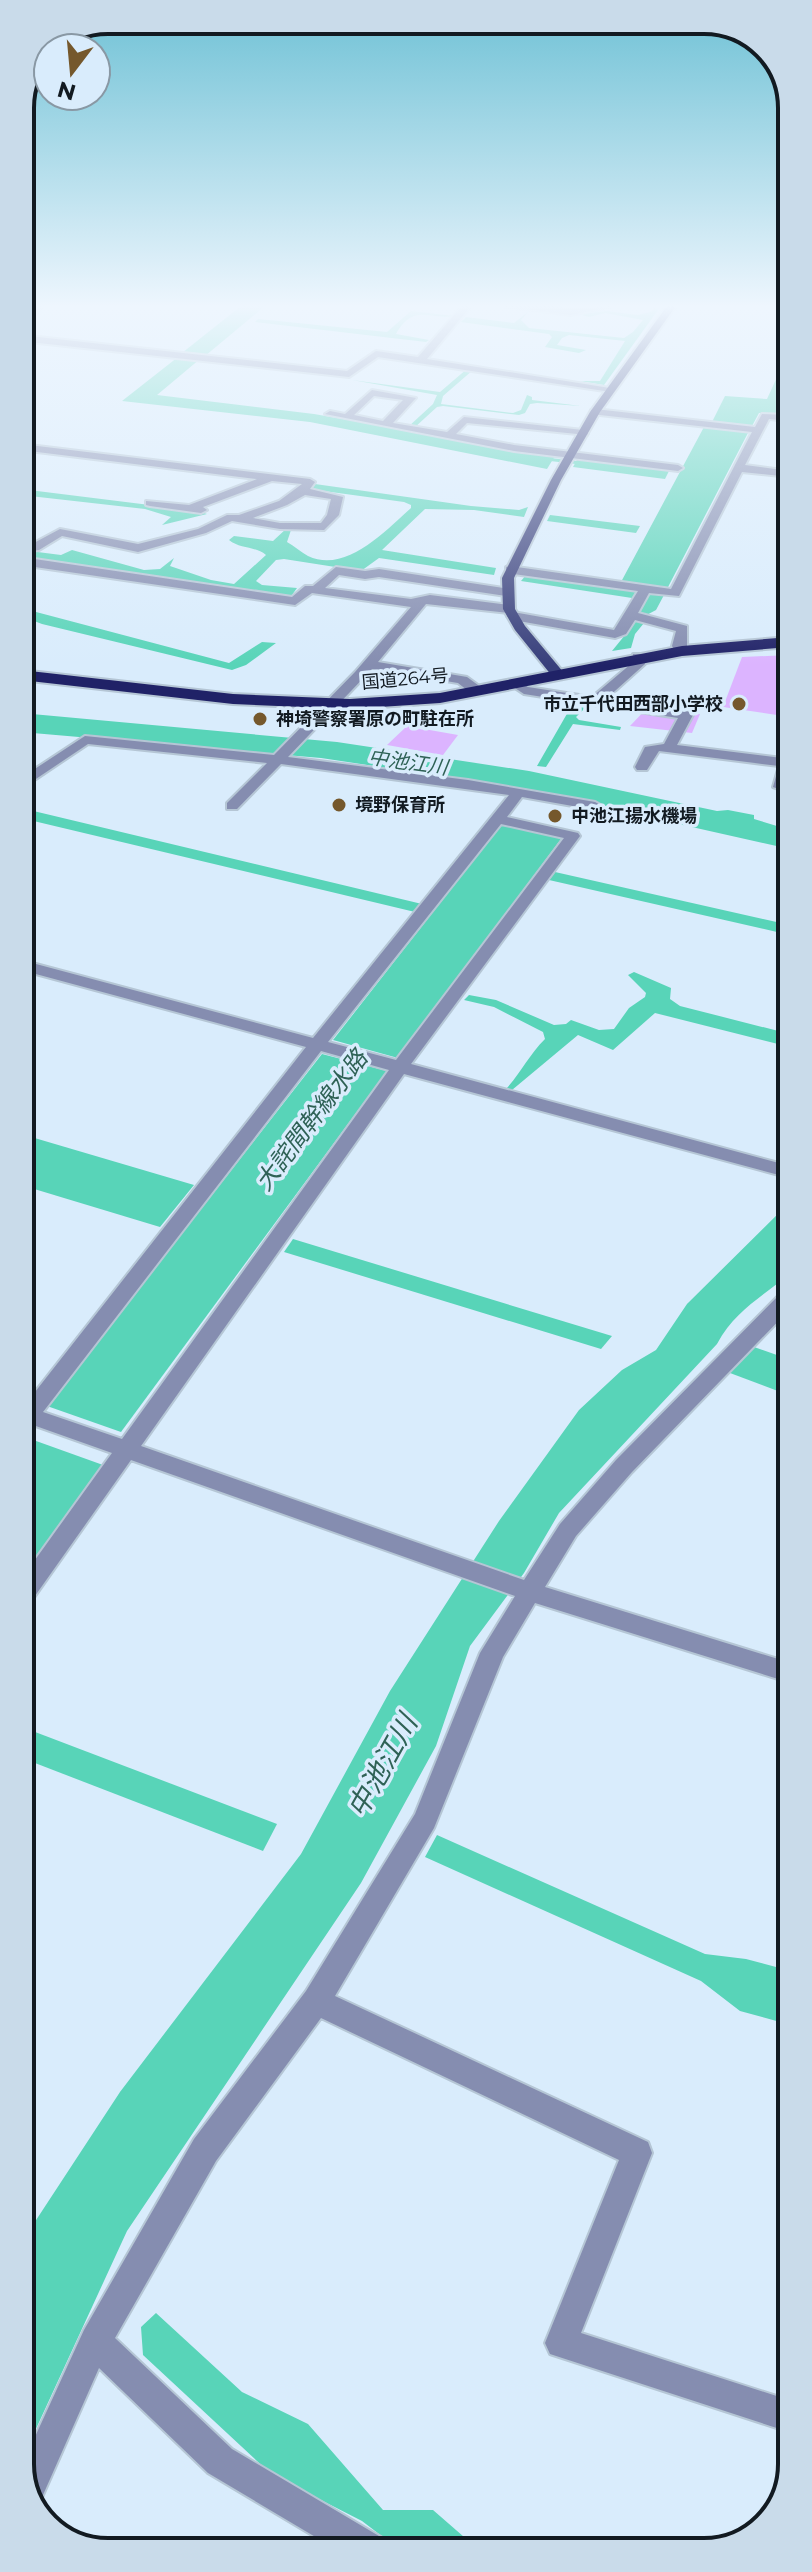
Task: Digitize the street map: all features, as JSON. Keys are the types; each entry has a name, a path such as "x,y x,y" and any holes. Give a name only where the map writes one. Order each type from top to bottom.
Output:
{"highway":[{"name":"国道264号","path":"34,676 233,699 328,705 399,702 516,684 638,657 778,643"}],"main road":[{"path":"557,673 519,627 511,613 506,592 510,570 587,426"}],"street":[{"path":"397,426 566,462 678,468"},
{"path":"449,436 458,426"},
{"path":"519,426 583,433"},
{"path":"721,426 758,430"},
{"path":"510,570 675,593 760,426"},
{"path":"34,449 310,482 303,491 283,503 202,531 138,548 60,532 34,548"},
{"path":"566,462 578,470"},
{"path":"740,468 778,473"},
{"path":"191,508 273,477"},
{"path":"150,503 280,526 324,527 333,515 337,497 303,491"},
{"path":"34,563 295,601 309,589 317,589 420,604"},
{"path":"317,589 336,571 365,575 379,573 506,592"},
{"path":"232,806 280,759 420,604 430,599 615,634 637,616 645,590"},
{"path":"637,616 683,629 678,646 682,651"},
{"path":"595,701 616,681 633,672 639,664 638,657"},
{"path":"368,664 462,680 477,691"},
{"path":"516,684 524,690 686,715 668,748"},
{"path":"34,776 85,740 280,759 519,792 595,806"},
{"path":"642,767 650,750 668,748 778,762"},
{"path":"34,1405 519,792"},
{"path":"34,1580 400,1067 573,836 497,819"},
{"path":"34,969 778,1169"},
{"path":"35,2474 95,2341 205,2150 316,2001 425,1820 492,1653 568,1530 778,1308"},
{"path":"34,1421 129,1450 530,1591 698,1647 778,1669"},
{"path":"316,2001 637,2153 561,2343 778,2413"},
{"path":"95,2341 220,2461 350,2538"}],"shaded area":[{"path":"778,656 778,715 723,707 742,657"},
{"path":"649,706 700,714 692,733 630,726"},
{"path":"407,726 458,735 443,755 387,745"}],"water":[{"path":"330,426 383,426 555,456 547,469"},
{"path":"704,427 749,431 667,589 657,594 664,595 656,610 641,618 644,623 635,634 631,648 612,651 625,635 652,587 621,582"},
{"path":"578,458 670,469 665,479 573,467"},
{"path":"315,484 471,506 519,510 528,507 524,517 474,510 425,509 382,550 496,568 494,575 379,558 361,571 276,560 256,581 262,585 297,588 292,595 284,596 34,561 34,552 61,555 72,550 144,570 160,569 174,558 170,566 234,584 266,555 229,540 234,536 273,541 292,527 287,542 308,556 322,560 336,559 364,547 411,508 404,502 309,489"},
{"path":"34,491 207,514 162,525 171,517 145,509 34,496"},
{"path":"550,515 640,526 636,533 547,521"},
{"path":"526,575 636,592 632,598 521,581"},
{"path":"34,611 229,663 262,642 276,643 246,665 232,670 34,621"},
{"path":"579,702 592,706 586,707 576,717 579,720 621,727 620,730 573,724 546,767 537,766 568,712"},
{"name":"中池江川","path":"34,714 337,742 529,771 717,811 754,815 754,819 778,826 778,846 514,787 321,758 34,733"},
{"path":"34,811 422,904 415,912 34,821"},
{"path":"501,825 527,831 530,828 561,839 398,1058 333,1040"},
{"path":"555,872 778,922 778,932 549,880"},
{"path":"634,972 671,988 670,999 680,1006 778,1031 778,1044 655,1013 613,1050 578,1035 512,1090 507,1088 545,1039 543,1032 494,1007 464,1000 469,995 496,1000 554,1025 566,1024 571,1020 599,1030 614,1029 629,1008 645,997 646,993 628,975"},
{"name":"大詫間幹線水路","path":"322,1054 387,1071 121,1432 47,1406"},
{"path":"34,1138 194,1185 160,1227 34,1189"},
{"name":"中池江川","path":"778,1214 778,1282 732,1322 717,1344 559,1513 524,1573 470,1646 436,1746 361,1883 127,2231 34,2433 34,2223 120,2092 301,1854 390,1691 499,1521 579,1410 622,1370 656,1350 687,1304"},
{"path":"293,1239 612,1336 601,1349 284,1252"},
{"path":"754,1347 778,1355 778,1391 730,1373"},
{"path":"34,1440 103,1465 34,1560"},
{"path":"34,1732 277,1824 263,1851 34,1763"},
{"path":"437,1835 705,1954 746,1959 778,1968 778,2021 740,2011 701,1981 425,1857"},
{"path":"156,2313 242,2392 308,2424 383,2510 433,2510 465,2538 384,2538 362,2521 272,2475 143,2355 141,2327"}],"waterway":[{"path":"546,459 580,463"}],"place":[{"name":"市立千代田西部小学校","path":"739,704"},
{"name":"神埼警察署原の町駐在所","path":"260,719"},
{"name":"境野保育所","path":"339,805"},
{"name":"中池江揚水機場","path":"555,816"}]}
